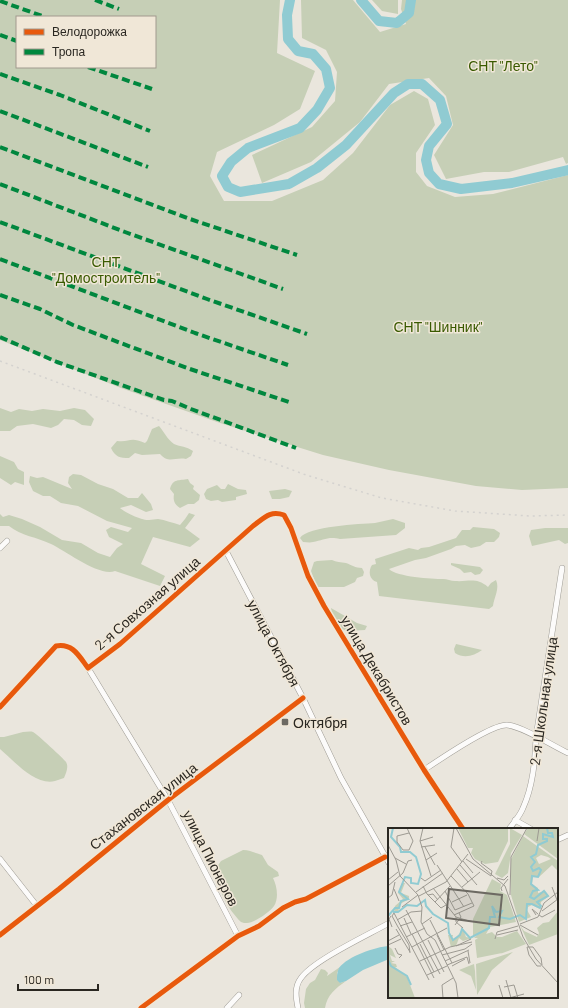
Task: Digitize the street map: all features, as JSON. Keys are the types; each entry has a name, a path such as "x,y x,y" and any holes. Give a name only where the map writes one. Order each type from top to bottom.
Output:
{"street":[{"name":"2-я Совхозная улица","path":"0,707 56,646 64,645 74,650 88,668 120,644 253,526 272,513 284,515"},
{"name":"улица Декабристов","path":"284,515 291,528 308,576 324,606 424,770 463,828"},
{"path":"0,548 7,541"},
{"name":"улица Октября","path":"226,551 303,698 341,778 388,862"},
{"name":"2-я Школьная улица","path":"510,828 523,809 531,786 536,737 562,568"},
{"name":"улица Пионеров","path":"88,668 168,800 238,936"},
{"name":"Стахановская улица","path":"0,935 168,800 303,698"},
{"path":"424,770 491,729 506,725 522,730 568,753"},
{"path":"515,820 529,828"},
{"path":"558,840 568,835"},
{"path":"141,1008 238,936 259,926 283,908 295,902 306,899 385,857"},
{"path":"0,859 37,906"},
{"path":"298,1008 296,996 298,984 307,972 322,960 388,924"},
{"path":"227,1008 239,995"}],"green space":[{"path":"0,0 280,0 277,53 315,71 300,109 274,125 217,152 210,176 224,201 272,201 323,180 353,153 390,105 414,91 428,99 435,125 416,153 416,172 427,186 455,197 493,194 568,175 568,488 522,490 476,486 389,470 323,455 217,422 121,388 0,340"},
{"name":"СНТ \"Лето\"","path":"301,0 353,0 380,32 406,24 401,9 402,0 568,0 568,163 566,164 563,157 509,172 484,172 446,179 434,155 453,125 446,96 429,78 389,84 360,122 311,162 262,183 252,155 312,127 335,101 337,72 326,50 302,38"},
{"path":"372,0 398,0 398,14 382,11"},
{"path":"0,408 11,412 19,409 32,411 43,409 60,411 74,408 85,410 94,419 91,426 82,425 74,420 64,419 58,425 51,428 33,424 17,426 10,431 0,431"},
{"path":"159,426 174,444 193,451 191,456 186,459 166,459 160,454 142,455 135,453 129,458 123,458 116,455 111,448 117,441 136,440 145,443 152,429"},
{"path":"0,456 14,462 18,469 24,472 24,485 15,482 11,485 0,478"},
{"path":"73,474 81,475 98,484 113,489 128,498 138,498 142,493 151,504 153,510 146,512 131,505 120,508 138,518 146,520 161,519 180,525 189,513 195,515 185,528 200,539 190,547 153,537 141,564 165,576 160,586 115,571 108,572 92,567 46,542 19,532 9,526 0,526 0,514 3,517 9,515 40,527 62,540 81,543 98,553 110,557 117,548 123,544 109,537 106,530 111,527 128,532 132,528 107,521 78,506 61,503 50,496 43,496 33,491 29,482 30,476 37,478 43,477 72,489 68,483 69,477"},
{"path":"188,479 194,486 193,489 200,495 199,500 194,504 188,504 180,508 175,503 174,494 170,489 171,485 179,480"},
{"path":"228,484 238,489 246,490 247,494 236,497 236,500 222,502 218,500 211,501 206,499 204,494 207,489 217,485 221,489 225,489"},
{"path":"285,489 292,491 289,497 272,499 269,491"},
{"path":"393,519 405,523 405,528 396,535 340,539 329,538 311,542 303,542 300,538 305,534 323,528 375,523"},
{"path":"473,527 494,529 500,533 499,537 494,542 486,542 480,546 471,548 465,545 456,546 426,558 415,560 389,569 399,574 415,577 454,581 476,581 488,587 496,580 497,587 493,606 489,609 379,596 377,582 372,579 370,572 372,565 376,564 375,559 409,548 418,550 429,547 456,538 462,530 470,530"},
{"path":"545,528 568,528 568,543 565,544 559,540 532,546 529,536 531,530"},
{"path":"332,560 362,568 364,572 363,576 357,578 355,582 344,587 317,587 311,571 314,562"},
{"path":"451,563 480,567 483,570 480,574 475,575 471,572 464,573 460,569 451,565"},
{"path":"331,608 357,623 367,626 365,630 347,631 342,629 332,614"},
{"path":"456,644 482,650 476,654 462,656 455,653 454,649"},
{"path":"23,732 35,733 66,762 67,768 64,778 47,782 40,780 25,771 0,749 0,737"},
{"path":"243,850 262,855 268,865 278,872 279,876 273,878 277,892 276,903 262,917 250,923 241,922 232,912 225,900 220,886 221,873 214,871 221,861"},
{"path":"340,967 337,973 340,983 346,981 335,989 328,999 325,1008 305,1008 304,1003 306,989 310,983 315,980 321,969 328,973 327,976"}],"water":[{"path":"388,946 388,959 363,970 346,981 340,983 337,980 337,972 343,964 355,956 377,948"}],"waterway":[{"path":"290,0 287,15 288,39 298,51 313,54 326,69 330,88 317,110 300,128 248,148 231,162 222,176 228,187 240,192 289,184 317,168 346,145 394,93 408,84 422,84 440,100 447,124 429,146 426,160 429,173 439,184 461,189 512,183 568,170"},
{"path":"361,0 379,21 397,23 409,13 411,0"}],"railway":[{"path":"0,361 306,475 382,498 455,511 530,516 568,515"}],"marked path":[{"path":"95,0 119,9"},
{"path":"0,1 42,16"},
{"path":"0,35 16,41"},
{"path":"91,68 152,89"},
{"path":"0,74 60,95 150,131"},
{"path":"0,111 148,167"},
{"path":"0,147 190,219 297,255"},
{"path":"0,184 125,232 283,289"},
{"path":"0,222 207,299 307,334"},
{"path":"0,259 195,333 288,365"},
{"path":"0,295 40,309 73,325 187,368 292,403"},
{"path":"0,337 57,362 164,400 172,401 296,448"}],"cycle path":[{"path":"0,707 56,646 67,646 71,648 88,668 120,644 253,526 271,514 275,513 284,515 291,528 308,576 324,606 424,770 462,828"},
{"path":"0,935 168,800 303,698"},
{"path":"141,1008 238,936 259,926 283,908 295,902 306,899 385,857"}],"place":[{"name":"Октября","path":"285,722"}],"park label":[{"name":"СНТ \"Домостроитель\"","path":"106,270"},
{"name":"СНТ \"Шинник\"","path":"438,326"}]}
